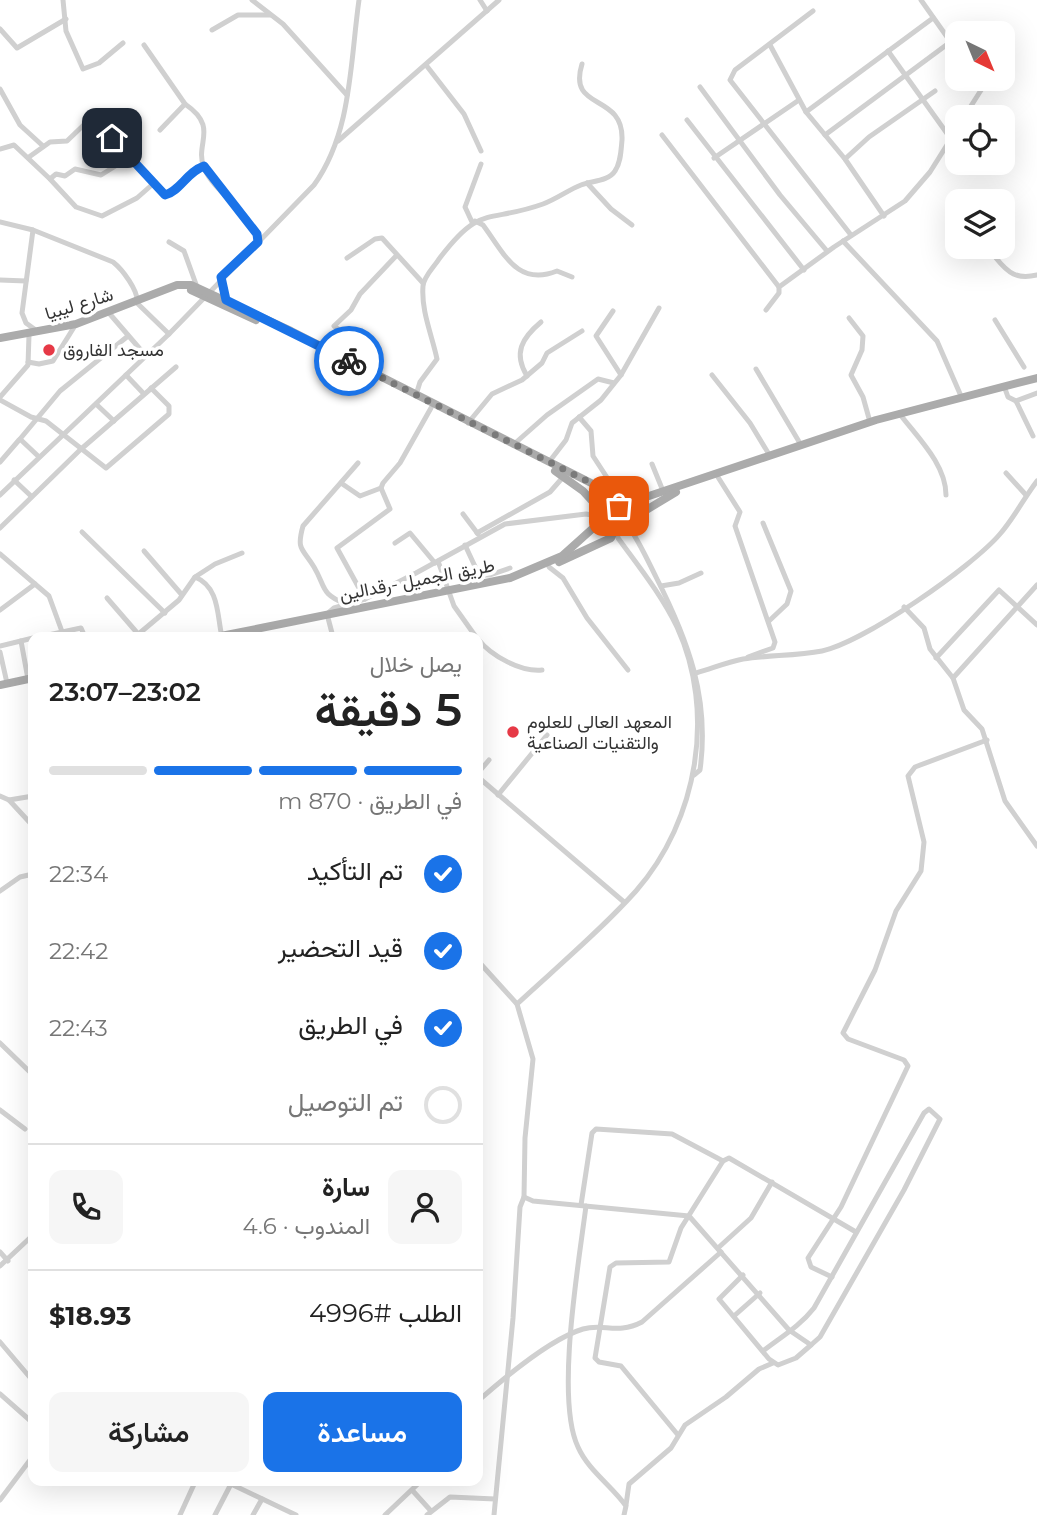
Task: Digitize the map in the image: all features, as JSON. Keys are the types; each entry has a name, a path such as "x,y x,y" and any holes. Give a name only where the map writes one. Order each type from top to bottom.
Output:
{"main road":[{"path":"164,291 184,284 197,287 205,294 552,467 601,488 640,499"},
{"path":"164,291 189,290 226,300 513,445 552,467 595,504 616,530"},
{"name":"شارع ليبيا","path":"0,338 29,335 76,324 138,303 164,291"},
{"path":"718,475 899,413 1036,379"},
{"name":"طريق الجميل -رقدالين","path":"450,593 510,578 537,568 562,556 601,521 608,519 613,511 621,510 624,505 718,475"},
{"name":"طريق الجميل -رقدالين","path":"244,632 510,582 611,538 616,530 667,496 718,475"},
{"path":"601,488 621,510 628,523"},
{"path":"591,530 597,516 595,504"},
{"name":"طريق الجميل -رقدالين","path":"261,632 328,616"},
{"path":"2,685 28,681"}],"street":[{"path":"63,0 66,31 84,70 99,63 123,43"},
{"path":"252,0 273,15 347,95"},
{"path":"0,495 169,334 221,277 307,195 337,142 347,95 359,0"},
{"path":"480,0 487,11"},
{"path":"337,142 499,0"},
{"path":"921,0 945,37"},
{"path":"813,11 736,70 730,80 851,235"},
{"path":"212,30 238,15 273,15"},
{"path":"806,112 933,18"},
{"path":"0,29 17,48 66,19"},
{"path":"144,46 185,104 201,119 205,144 204,166 250,222 258,242"},
{"path":"770,46 806,112 845,159 884,216"},
{"path":"825,135 945,46"},
{"path":"888,51 945,131"},
{"path":"416,395 420,382 437,359 426,321 423,284 451,241 473,221 543,204 587,183 609,177 615,171 620,157 622,127 615,113 607,106 593,102 583,90 579,79 582,64"},
{"path":"426,65 464,114 481,151"},
{"path":"700,88 827,251"},
{"path":"0,89 2,100 20,125 43,146"},
{"path":"845,159 869,137 935,91"},
{"path":"714,158 799,100"},
{"path":"160,130 185,104"},
{"path":"29,157 54,141 67,141 92,117 167,196 192,172 204,166"},
{"path":"687,120 804,270"},
{"path":"332,153 348,134"},
{"path":"662,135 697,185 779,287 779,293 766,310"},
{"path":"0,149 15,145 76,208 102,216 136,198 154,183"},
{"path":"779,287 827,251 884,216 918,187 945,148"},
{"path":"50,179 56,174 65,176 75,169 101,176 130,157"},
{"path":"481,164 465,207 473,221 483,225 519,271 537,277 557,271 572,277"},
{"path":"587,183 611,209 632,225"},
{"path":"0,222 33,230 113,262 123,272 138,297 138,303 169,334"},
{"path":"33,230 22,313 27,324 39,332"},
{"path":"347,258 380,238 423,284"},
{"path":"843,241 937,341 961,396"},
{"path":"169,242 184,251 197,287"},
{"path":"348,360 351,340 334,326 351,310 360,295 396,256"},
{"path":"997,259 1011,275 1037,275"},
{"path":"221,277 226,300"},
{"path":"0,280 26,281"},
{"path":"552,467 551,457 566,440 572,423 605,396 621,375 659,308"},
{"path":"613,311 596,335 621,375"},
{"path":"108,313 146,356"},
{"path":"849,318 863,336 862,350 851,375 863,397 870,422"},
{"path":"995,320 1025,368 1036,379"},
{"path":"527,376 519,358 521,344 541,321"},
{"path":"29,362 39,364 53,361 76,324"},
{"path":"468,422 492,394 527,376 542,362 547,353 582,331"},
{"path":"29,335 29,362 0,398 35,419 46,421 102,468 111,466 169,414 169,406 151,388"},
{"path":"0,462 35,419 71,382 128,336"},
{"path":"0,528 80,450 176,368"},
{"path":"756,369 801,445"},
{"path":"126,375 144,394"},
{"path":"712,375 750,423 770,456"},
{"path":"513,445 547,415 598,379 614,383"},
{"path":"1004,386 1008,397 1016,401 1033,436"},
{"path":"1016,401 1037,393"},
{"path":"96,404 114,421"},
{"path":"341,483 360,496 381,488 410,447 432,408"},
{"path":"899,413 941,469 946,483 946,495"},
{"path":"579,418 591,431 593,456 608,479 601,488"},
{"path":"19,440 38,456"},
{"path":"347,604 325,593 313,565 300,547 303,526 358,463"},
{"path":"652,464 663,491"},
{"path":"1006,473 1026,495"},
{"path":"696,673 774,647 769,621 749,575 735,526 740,512 718,475"},
{"path":"332,632 328,616 334,608 365,598 436,562 550,492 564,477"},
{"path":"14,480 31,496"},
{"path":"742,659 778,658 825,650 875,629 904,607 930,593 999,536 1037,481"},
{"path":"365,598 337,548 390,509 381,488"},
{"path":"463,514 478,535"},
{"path":"478,535 512,522 586,514 597,516"},
{"path":"628,523 661,586 696,673 703,735 700,770 693,775"},
{"path":"763,523 790,591 787,604 769,621"},
{"path":"517,1004 644,880 662,852 693,775 698,735 696,699 679,627 654,585 618,538 616,530"},
{"path":"82,532 165,613"},
{"path":"395,543 410,533 436,562 462,620 472,632"},
{"path":"465,545 479,575 489,575 510,568"},
{"path":"144,551 182,595"},
{"path":"142,632 165,613 195,577 242,552"},
{"path":"0,554 50,596 62,632"},
{"path":"549,567 563,578 587,618 628,670"},
{"path":"661,586 679,583 701,573"},
{"path":"195,577 207,584 222,632"},
{"path":"0,610 35,584"},
{"path":"953,678 1037,586"},
{"path":"936,658 999,590 1037,625"},
{"path":"107,598 134,632"},
{"path":"904,607 924,628 930,649 953,678 962,707 980,725 1005,801 1037,846"},
{"path":"0,646 28,639"},
{"path":"21,641 28,666"},
{"path":"483,643 498,657 508,659 529,671 542,670"},
{"path":"0,652 2,685"},
{"path":"498,795 547,735"},
{"path":"832,1277 811,1267 808,1258 833,1220 908,1066 904,1060 848,1040 843,1033 875,970 896,911 921,871 923,842 908,776 915,767 987,740"},
{"path":"483,768 489,760"},
{"path":"483,780 624,902"},
{"path":"0,796 9,800 28,821"},
{"path":"9,800 28,797"},
{"path":"0,891 20,877 28,875"},
{"path":"483,967 517,1004 533,1059 525,1138 524,1197 520,1207 494,1515"},
{"path":"0,1045 28,1072"},
{"path":"0,1110 25,1129"},
{"path":"624,1515 629,1484 671,1448 696,1414 726,1397 762,1367 786,1363 820,1337 904,1190 940,1119 936,1112 926,1110 814,1308 803,1323 789,1330 763,1351"},
{"path":"626,1506 586,1460 574,1438 567,1394 592,1133 596,1129 672,1134 723,1161 733,1159 856,1233"},
{"path":"678,1435 621,1366 597,1360 599,1328 610,1267 616,1264 669,1262 681,1228 723,1161"},
{"path":"483,1396 508,1374 572,1334 599,1328 629,1329 642,1322 751,1218 772,1182"},
{"path":"524,1197 533,1202 689,1216 760,1293 789,1330 810,1345"},
{"path":"0,1266 28,1240"},
{"path":"0,1252 8,1261"},
{"path":"743,1275 719,1294 720,1301 774,1363"},
{"path":"734,1316 760,1293"},
{"path":"0,1342 28,1375"},
{"path":"0,1394 28,1419"},
{"path":"0,1500 28,1463"},
{"path":"180,1515 193,1486"},
{"path":"215,1515 226,1486"},
{"path":"236,1486 296,1515"},
{"path":"385,1515 416,1486"},
{"path":"412,1490 429,1513 450,1497 495,1499"},
{"path":"253,1515 262,1499"}],"way so far":[{"path":"349,361 599,487 619,506"}],"place":[{"name":"مسجد الفاروق","path":"49,350"},
{"name":"المعهد العالي للعلوم والتقنيات الصناعية","path":"513,732"}],"route":[{"path":"112,138 167,196 192,172 204,166 257,234 258,242 221,277 221,289 226,300 349,361"}]}
